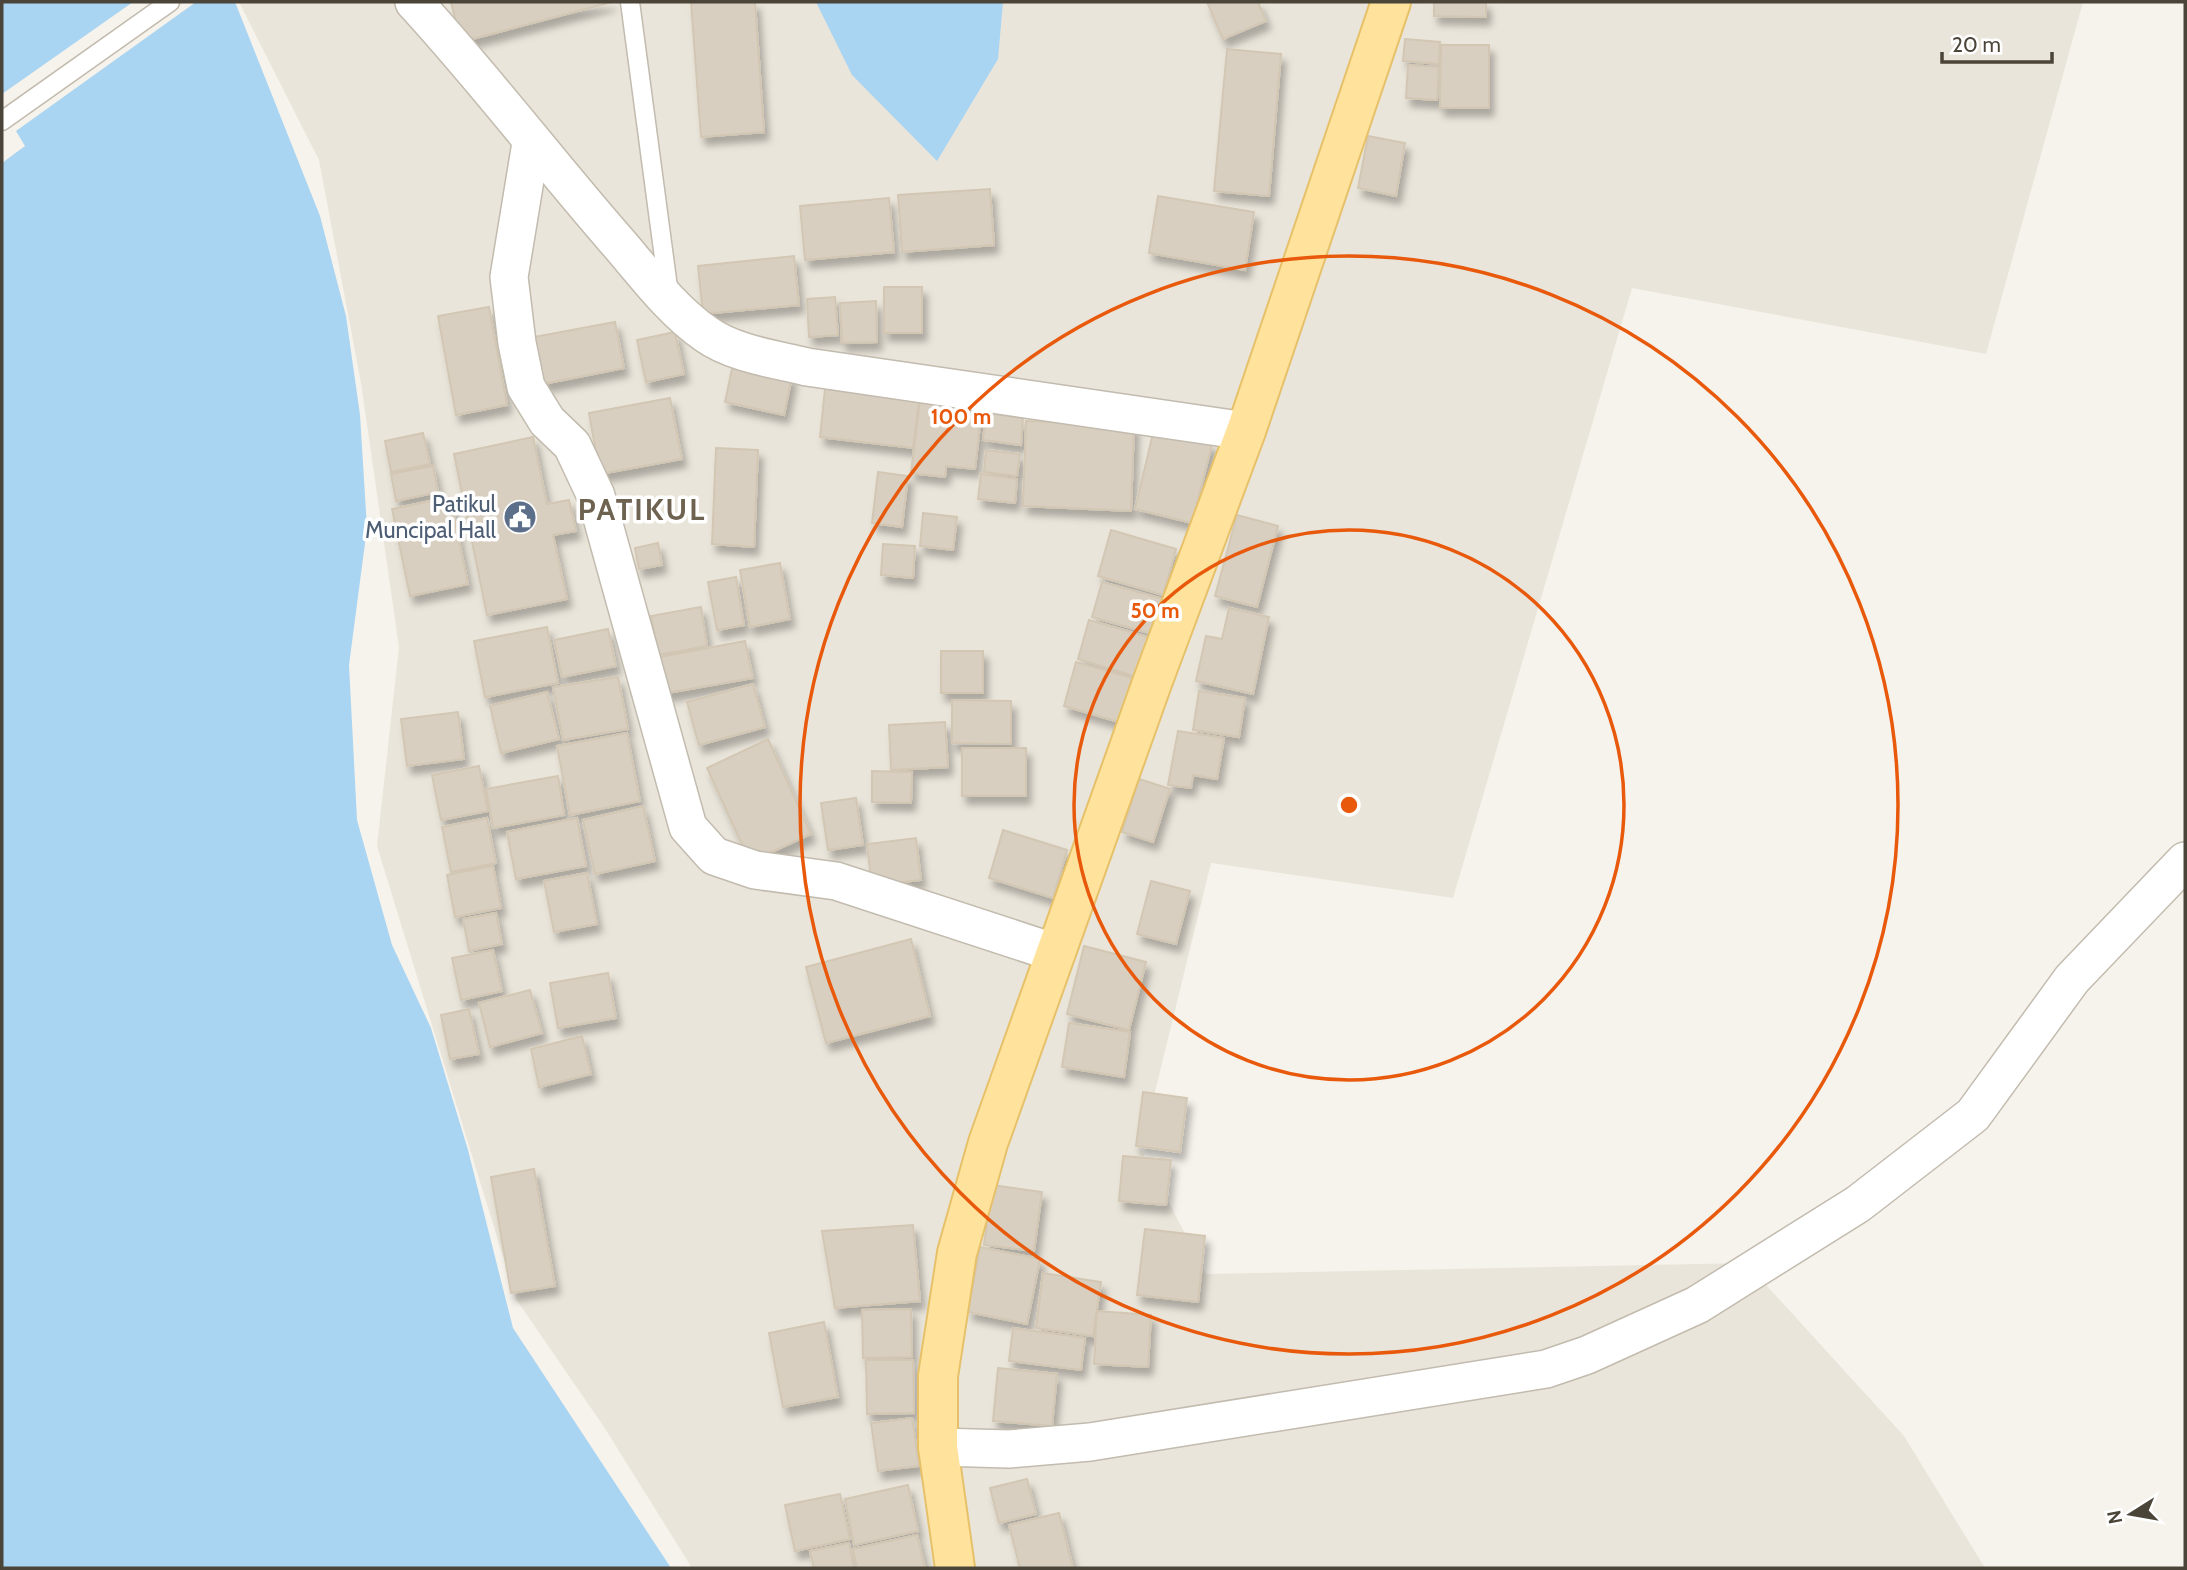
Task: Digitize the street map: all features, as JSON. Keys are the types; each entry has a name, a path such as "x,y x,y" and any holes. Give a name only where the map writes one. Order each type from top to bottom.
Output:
{"main road":[{"path":"955,1568 938,1447 938,1376 957,1253 988,1143 1152,683 1246,431 1391,2"}],"street":[{"path":"414,2 462,54 531,143 670,302 707,335 739,349 807,367 1246,431"},
{"path":"531,143 509,277 513,319 526,387 547,421 572,445 596,496 688,827 714,856 755,870 836,881 1056,953"},
{"path":"938,1447 1009,1449 1090,1442 1546,1369 1587,1355 1697,1305 1858,1204 1973,1115 2072,979 2185,861"}],"lane":[{"path":"2,121 170,2"},
{"path":"630,2 670,302"}],"shaded area":[{"path":"239,2 2083,2 1986,354 1632,288 1453,898 1211,863 1141,1149 1206,1274 1746,1263 1904,1436 1985,1568 692,1568 604,1427 516,1299 377,846 399,647 361,383 319,160"}],"water":[{"path":"2,2 235,2 320,216 346,316 360,415 367,528 349,665 357,820 392,945 431,1028 468,1150 513,1328 671,1568 2,1568"},
{"path":"816,2 1003,2 998,59 937,161 852,75"}],"pier":[{"path":"133,2 196,2 16,131 25,146 2,163 2,94"}],"building":[{"path":"451,2 612,2 461,42"},
{"path":"691,2 755,2 764,132 701,137"},
{"path":"1207,2 1258,2 1266,21 1223,39"},
{"path":"1434,2 1486,2 1486,17 1434,16"},
{"path":"1405,39 1440,42 1439,64 1403,61"},
{"path":"1441,45 1489,45 1489,108 1440,108"},
{"path":"1227,49 1281,54 1269,196 1214,191"},
{"path":"1408,65 1439,67 1437,100 1406,98"},
{"path":"1368,136 1405,143 1396,196 1358,188"},
{"path":"990,189 994,245 902,252 898,195"},
{"path":"1158,196 1254,212 1245,270 1149,253"},
{"path":"889,198 894,252 805,260 800,206"},
{"path":"794,256 799,305 703,314 698,266"},
{"path":"884,287 922,287 922,333 884,333"},
{"path":"835,297 838,335 809,337 807,299"},
{"path":"876,301 877,342 842,343 840,303"},
{"path":"489,307 507,405 456,415 438,316"},
{"path":"615,322 624,368 543,384 534,337"},
{"path":"675,332 684,374 646,382 637,340"},
{"path":"733,364 792,376 784,415 725,402"},
{"path":"825,389 919,401 913,448 820,437"},
{"path":"670,398 682,459 600,474 589,413"},
{"path":"920,400 982,408 975,469 946,466 945,477 911,473"},
{"path":"986,413 1023,418 1021,445 983,440"},
{"path":"1026,421 1134,425 1131,511 1023,506"},
{"path":"1154,429 1212,444 1192,523 1135,509"},
{"path":"423,433 430,464 391,472 385,441"},
{"name":"Patikul Muncipal Hall","path":"533,437 547,504 569,500 576,531 553,535 567,599 487,615 454,454"},
{"path":"716,448 758,450 754,547 712,544"},
{"path":"986,450 1020,454 1017,476 984,472"},
{"path":"433,466 438,492 396,501 391,474"},
{"path":"878,472 908,476 902,527 872,523"},
{"path":"981,474 1017,479 1015,503 978,499"},
{"path":"450,497 468,584 410,596 392,509"},
{"path":"923,513 957,517 953,550 920,546"},
{"path":"1237,515 1278,526 1257,607 1215,596"},
{"path":"1111,530 1176,549 1163,595 1098,576"},
{"path":"658,543 662,565 639,569 635,548"},
{"path":"883,544 915,546 913,578 881,575"},
{"path":"780,563 790,619 750,627 740,570"},
{"path":"736,577 744,625 717,630 708,582"},
{"path":"1102,582 1163,599 1152,634 1092,617"},
{"path":"701,607 707,646 658,655 651,616"},
{"path":"1229,608 1269,617 1253,694 1196,681 1206,636 1222,639"},
{"path":"1089,620 1148,637 1137,677 1078,659"},
{"path":"547,627 558,683 485,697 474,641"},
{"path":"608,629 616,666 562,677 554,640"},
{"path":"745,641 753,678 661,694 655,658"},
{"path":"941,651 983,651 983,693 941,693"},
{"path":"1076,662 1132,678 1119,722 1064,706"},
{"path":"618,677 628,729 563,740 553,687"},
{"path":"753,684 765,727 699,745 687,702"},
{"path":"1199,691 1245,698 1239,737 1193,730"},
{"path":"547,692 559,739 501,753 490,706"},
{"path":"952,700 1011,701 1011,744 952,743"},
{"path":"458,712 464,759 407,766 401,719"},
{"path":"945,722 948,767 891,770 889,725"},
{"path":"1178,731 1224,738 1217,779 1193,775 1191,788 1168,785"},
{"path":"627,733 640,801 570,815 557,746"},
{"path":"768,739 811,834 750,862 707,768"},
{"path":"962,748 1026,748 1026,796 962,796"},
{"path":"479,766 488,811 441,820 432,775"},
{"path":"872,771 912,772 911,803 872,802"},
{"path":"558,776 564,815 493,828 486,789"},
{"path":"1139,779 1170,789 1153,842 1122,832"},
{"path":"856,798 863,845 828,850 821,803"},
{"path":"643,806 655,861 595,874 583,820"},
{"path":"487,818 496,863 451,872 442,827"},
{"path":"577,818 586,866 516,879 507,832"},
{"path":"1003,830 1067,850 1053,898 989,878"},
{"path":"916,838 921,880 872,886 867,844"},
{"path":"493,866 501,908 455,917 447,875"},
{"path":"587,873 597,924 554,932 544,881"},
{"path":"1151,881 1190,891 1176,944 1137,934"},
{"path":"496,913 502,944 469,951 463,919"},
{"path":"911,939 930,1016 826,1043 806,967"},
{"path":"1084,946 1146,962 1129,1030 1067,1014"},
{"path":"493,950 502,991 461,1000 452,958"},
{"path":"608,973 616,1018 558,1028 550,983"},
{"path":"530,990 542,1033 490,1047 479,1003"},
{"path":"469,1009 479,1054 450,1059 441,1015"},
{"path":"1069,1023 1130,1032 1124,1077 1062,1067"},
{"path":"582,1036 591,1074 539,1087 531,1049"},
{"path":"1143,1092 1187,1098 1180,1152 1136,1146"},
{"path":"1123,1156 1171,1160 1166,1205 1119,1201"},
{"path":"534,1169 555,1286 511,1293 491,1177"},
{"path":"992,1185 1042,1192 1034,1251 984,1245"},
{"path":"913,1225 920,1301 835,1308 822,1231"},
{"path":"1145,1229 1205,1236 1198,1302 1137,1295"},
{"path":"980,1247 1040,1259 1027,1324 968,1312"},
{"path":"1043,1273 1101,1282 1093,1336 1036,1328"},
{"path":"911,1309 912,1357 863,1358 862,1310"},
{"path":"1097,1311 1151,1315 1148,1367 1094,1364"},
{"path":"824,1322 838,1397 783,1407 769,1333"},
{"path":"1013,1328 1085,1338 1081,1370 1009,1361"},
{"path":"866,1360 913,1360 914,1413 867,1414"},
{"path":"998,1368 1057,1374 1052,1426 993,1421"},
{"path":"912,1418 919,1466 878,1471 871,1423"},
{"path":"1027,1479 1036,1514 999,1523 990,1488"},
{"path":"908,1485 918,1531 854,1545 845,1499"},
{"path":"840,1494 850,1539 795,1551 785,1505"},
{"path":"1059,1513 1073,1568 1020,1568 1009,1525"},
{"path":"917,1535 925,1568 857,1568 853,1549"},
{"path":"849,1543 854,1568 814,1568 810,1551"}],"place":[{"name":"Patikul Muncipal Hall","path":"520,517"}],"district":[{"name":"PATIKUL","path":"642,509"}]}
